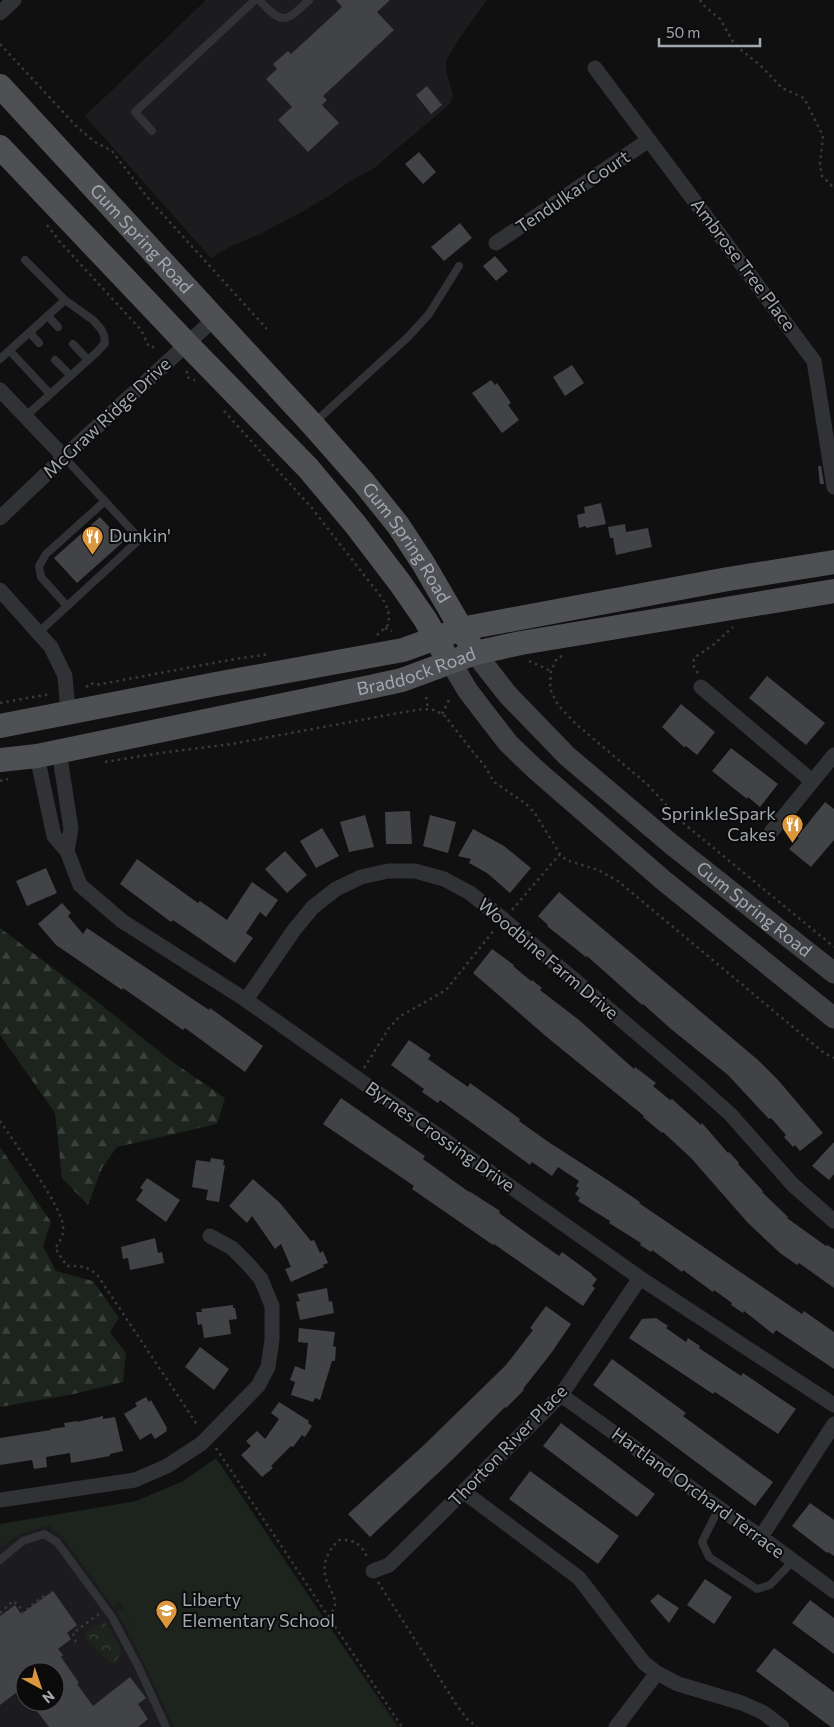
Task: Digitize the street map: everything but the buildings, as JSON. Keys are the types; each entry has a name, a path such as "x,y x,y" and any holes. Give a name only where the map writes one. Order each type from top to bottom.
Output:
{"main road":[{"name":"Gum Spring Road","path":"0,86 312,424 398,525 424,563 461,629 508,695 567,756 671,844 834,973"},
{"name":"Gum Spring Road","path":"0,147 308,468 409,596 468,691 508,743 534,769 663,880 834,1018"},
{"name":"Braddock Road","path":"0,726 402,650 461,629 728,579 834,562"},
{"path":"728,617 740,596 834,574"},
{"name":"Braddock Road","path":"0,760 48,753 402,680 476,652 555,636 728,617 834,591"},
{"path":"0,743 42,732 59,722 68,712"}],"street":[{"path":"0,13 14,0"},
{"name":"Ambrose Tree Place","path":"594,68 814,361 834,487"},
{"name":"Tendulkar Court","path":"496,243 649,140"},
{"name":"McGraw Ridge Drive","path":"0,518 214,318"},
{"path":"0,390 64,457"},
{"path":"0,590 51,647 65,676 68,712"},
{"path":"701,682 812,781"},
{"name":"Byrnes Crossing Drive","path":"48,753 54,836 67,851 80,885 122,921 246,1000 640,1278 834,1405"},
{"name":"Byrnes Crossing Drive","path":"48,753 71,829 67,851"},
{"path":"772,832 834,755"},
{"name":"Woodbine Farm Drive","path":"246,1000 294,930 313,907 336,889 362,877 388,871 415,871 444,879 470,893 503,919 730,1114 793,1185 834,1221"},
{"path":"0,1500 135,1480 167,1466 201,1444 258,1386 268,1367 272,1340 272,1306 261,1279 247,1263 232,1248 210,1236"},
{"name":"Thorton River Place","path":"373,1571 389,1565 561,1396 640,1278"},
{"name":"Hartland Orchard Terrace","path":"561,1396 761,1537 834,1591"},
{"path":"761,1537 834,1424"},
{"path":"464,1492 579,1578 644,1663 657,1673 678,1684 742,1703 764,1713 782,1727"},
{"path":"616,1727 657,1673"}],"lane":[{"path":"152,131 135,112 257,0 274,15 285,18 294,15 309,0"},
{"path":"25,260 65,300 93,320 101,329 105,343 26,416"},
{"path":"312,424 408,338 429,314 459,266"},
{"path":"0,360 65,300"},
{"path":"48,316 58,327"},
{"path":"30,333 39,343"},
{"path":"73,344 88,360"},
{"path":"10,351 50,394"},
{"path":"55,360 71,376"},
{"path":"39,632 140,539 64,457"},
{"path":"67,606 41,577 39,566 46,554 105,502"},
{"path":"719,1508 702,1542 709,1557 757,1589 770,1585 793,1562"},
{"path":"0,1560 23,1541 44,1534 57,1542 112,1617 139,1668 166,1727"}],"path":[{"path":"700,0 702,4 720,19 735,45 760,65 782,88 804,98 823,136 820,164 822,176 834,188"},
{"path":"0,44 77,127 96,142 112,151 147,197 267,329"},
{"path":"44,221 60,242 142,330 149,347 157,347"},
{"path":"187,369 187,376 196,380"},
{"path":"222,409 312,508 388,606 388,625 377,635 371,636"},
{"path":"701,682 694,668 694,658 713,645 736,624 728,617"},
{"path":"386,628 392,631"},
{"path":"86,687 91,683 96,685 235,659 273,654"},
{"path":"568,654 557,658 551,671 550,689 558,705 576,724 648,785 693,832 834,947"},
{"path":"529,662 551,671"},
{"path":"0,703 50,694"},
{"path":"426,697 428,709"},
{"path":"442,714 449,700"},
{"path":"102,763 160,753 232,744 308,728 428,709 435,710 442,714 484,765 494,782 525,803 534,812 560,854 566,860 598,870 618,881 824,1053 834,1058"},
{"path":"357,1078 389,1028 399,1017 446,990 503,919 560,854"},
{"path":"0,1121 55,1204 64,1226 61,1241 55,1248 66,1266 91,1269 98,1276 201,1430"},
{"path":"216,1448 402,1727"},
{"path":"328,1616 334,1610 335,1601 326,1579 325,1565 328,1554 340,1540 349,1540 359,1544 366,1553 382,1590 458,1706 468,1720 478,1727"},
{"path":"0,1613 13,1601 20,1607 22,1612 46,1594"},
{"path":"76,1642 73,1633 106,1608"}],"shaded area":[{"path":"206,0 487,0 458,40 446,61 446,71 453,96 450,104 373,169 298,214 260,234 233,245 211,258 85,116"},
{"name":"Liberty Elementary School","path":"216,1459 399,1727 0,1727 0,1524 130,1504 172,1489"}],"green space":[{"path":"0,928 94,999 170,1060 225,1098 217,1124 117,1147 102,1168 88,1205 62,1178 55,1113 0,1035"},
{"path":"0,1147 51,1222 43,1246 56,1271 93,1281 119,1318 110,1332 126,1353 123,1382 74,1394 0,1407"},
{"name":"Liberty Elementary School","path":"216,1458 397,1727 174,1727 117,1612 123,1609 135,1626 119,1601 115,1606 112,1605 60,1534 52,1530 50,1525 21,1534 0,1547 0,1524 136,1501 183,1481"},
{"path":"104,1621 120,1648 121,1654 114,1663 109,1662 84,1637 85,1634"}],"place":[{"name":"Dunkin'","path":"93,555"},
{"name":"SprinkleSpark Cakes","path":"792,843"},
{"name":"Liberty Elementary School","path":"166,1629"}]}
